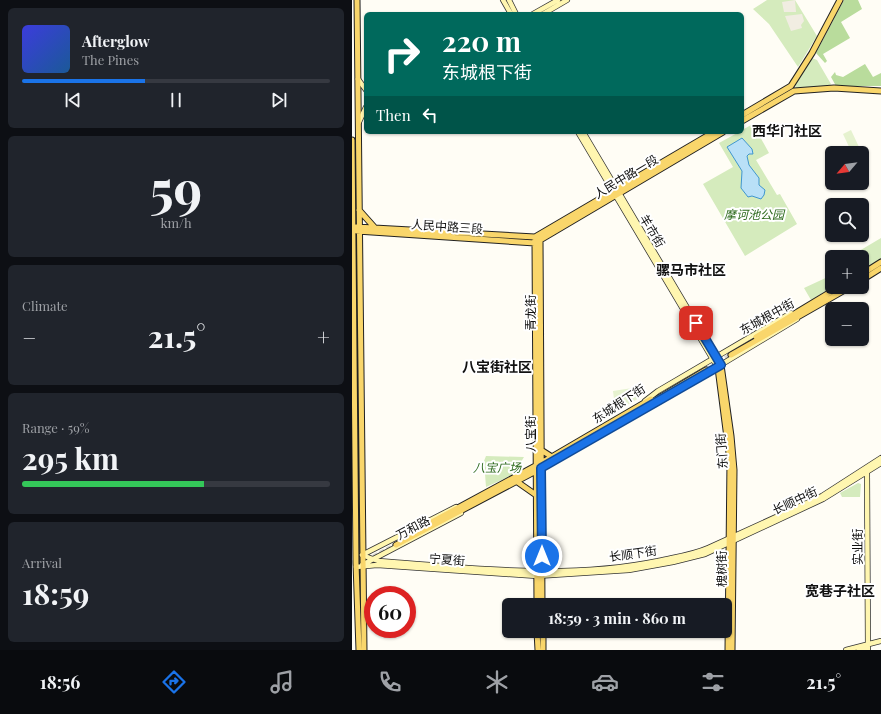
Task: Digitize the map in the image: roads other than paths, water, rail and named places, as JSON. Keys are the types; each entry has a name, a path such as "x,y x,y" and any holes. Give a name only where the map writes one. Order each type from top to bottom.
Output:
{"main road":[{"path":"357,0 364,650"},
{"path":"503,0 510,12"},
{"path":"509,0 515,12"},
{"path":"537,12 558,0"},
{"path":"546,12 567,0"},
{"path":"744,114 791,86 812,53 840,0"},
{"path":"357,79 364,88"},
{"path":"791,86 794,91"},
{"path":"744,120 794,91 834,88 881,91"},
{"path":"358,123 364,111"},
{"path":"579,134 615,193"},
{"path":"584,134 615,193"},
{"name":"人民中路一段","path":"615,193 711,134"},
{"name":"人民中路一段","path":"538,238 719,134"},
{"path":"352,140 354,557 359,650"},
{"name":"羊市街","path":"615,193 719,366"},
{"path":"359,210 375,228"},
{"name":"人民中路三段","path":"359,229 375,228 538,238"},
{"name":"人民中路三段","path":"352,229 538,238"},
{"name":"青龙街","path":"538,238 538,393"},
{"path":"869,270 881,262"},
{"path":"869,276 881,268"},
{"name":"东城根中街","path":"714,358 783,318 802,312 831,295"},
{"path":"731,354 802,312"},
{"name":"东城根中街","path":"719,366 790,325 802,312"},
{"name":"东城根下街","path":"538,467 640,408 650,396 714,358"},
{"name":"东城根下街","path":"538,467 552,457 640,408 654,404 719,366"},
{"name":"东门街","path":"719,366 730,461 730,540"},
{"path":"640,408 705,369"},
{"name":"八宝街","path":"538,393 541,450 536,495 539,574"},
{"name":"八宝街","path":"538,393 539,574"},
{"path":"541,450 552,457"},
{"path":"867,469 881,458"},
{"path":"867,469 881,463"},
{"name":"万和路","path":"395,543 516,481 538,467"},
{"name":"万和路","path":"362,565 456,516 470,504 538,467"},
{"name":"长顺中街","path":"730,540 824,499 867,469"},
{"name":"实业街","path":"867,469 868,648"},
{"path":"516,481 536,495"},
{"name":"万和路","path":"362,555 451,509 470,504"},
{"name":"长顺下街","path":"539,574 629,567 690,554 730,540"},
{"name":"槐树街","path":"728,650 730,540"},
{"name":"槐树街","path":"730,540 732,650"},
{"path":"354,557 362,555"},
{"name":"宁夏街","path":"362,555 373,560 539,574"},
{"path":"355,566 362,565"},
{"name":"宁夏街","path":"362,565 539,574"},
{"path":"537,598 539,574"},
{"path":"539,574 541,598"},
{"path":"537,638 538,650"},
{"path":"543,638 543,650"},
{"path":"859,650 868,648 881,641"},
{"path":"846,650 861,645 868,648"}],"water":[{"path":"742,138 752,149 753,154 749,154 747,156 749,165 759,178 759,185 765,190 761,199 752,196 748,197 741,188 742,171 727,147"}],"tunnel":[{"path":"706,370 731,355"},
{"path":"352,563 369,559 396,545"}],"district":[{"name":"西华门社区","path":"787,131"},
{"name":"骡马市社区","path":"691,270"},
{"name":"八宝街社区","path":"497,367"},
{"name":"宽巷子社区","path":"840,591"}],"park label":[{"name":"摩诃池公园","path":"754,215"},
{"name":"八宝广场","path":"497,468"}]}
